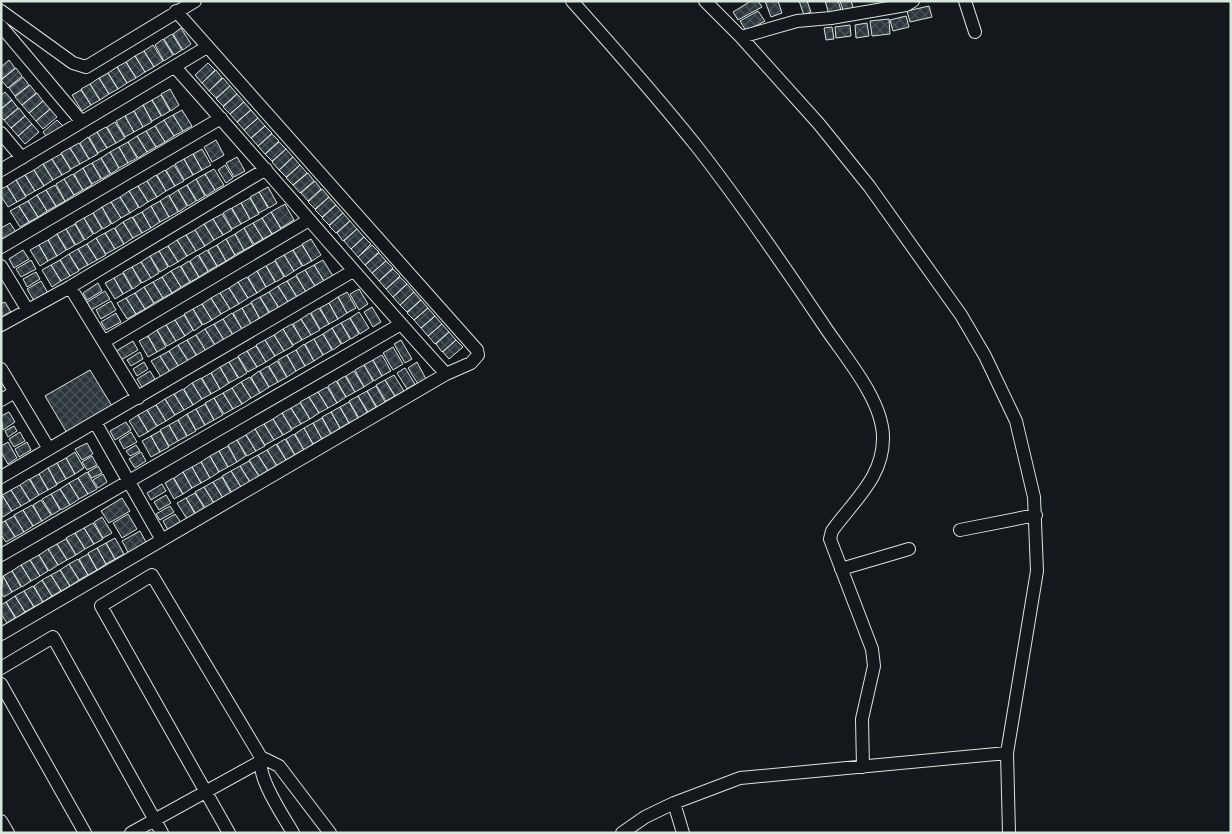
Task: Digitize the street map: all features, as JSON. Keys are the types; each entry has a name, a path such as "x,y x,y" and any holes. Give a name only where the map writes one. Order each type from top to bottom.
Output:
{"street":[{"path":"1,11 73,63 86,67 195,1"},
{"path":"572,1 697,147 719,176 776,253 874,403 883,436 878,468 872,480 831,534 831,543 872,649 874,660 862,719 863,767"},
{"path":"705,1 741,37 819,124 869,186 961,315 985,356 1016,421 1036,515 1036,583 1007,753 1009,833"},
{"path":"741,37 797,21 830,18 906,5 914,1"},
{"path":"965,1 975,32"},
{"path":"1,634 446,374 474,361 478,355 477,350 176,11"},
{"path":"1,26 81,121"},
{"path":"1,170 207,46"},
{"path":"175,67 266,168 353,271 446,374"},
{"path":"1,247 221,118"},
{"path":"1,132 22,158"},
{"path":"1,325 70,287 266,168"},
{"path":"105,342 309,220"},
{"path":"1,266 27,309"},
{"path":"1,477 353,271"},
{"path":"70,287 138,398"},
{"path":"1,555 401,324"},
{"path":"1,370 49,449"},
{"path":"1,400 15,392"},
{"path":"95,422 162,540"},
{"path":"960,530 1036,515"},
{"path":"841,569 909,550"},
{"path":"229,833 101,606 152,575 262,759 260,766 263,778 293,833"},
{"path":"1,668 53,637 162,833"},
{"path":"1,684 84,833"},
{"path":"622,833 645,817 674,803 740,778 1007,753"},
{"path":"131,833 206,793 262,759 269,759 279,766 330,833"},
{"path":"674,803 683,833"},
{"path":"1,821 8,833"}],"building":[{"path":"751,1 758,1 762,7 738,20 733,12"},
{"path":"765,1 778,1 782,13 771,17"},
{"path":"799,1 807,1 811,12 804,15"},
{"path":"825,1 838,1 841,10 829,14"},
{"path":"840,1 851,1 854,10 844,13"},
{"path":"929,6 932,17 910,22 907,11"},
{"path":"758,11 765,21 746,31 740,21"},
{"path":"906,16 909,27 893,31 890,20"},
{"path":"889,19 890,34 872,36 870,21"},
{"path":"867,23 869,36 856,38 855,25"},
{"path":"850,25 851,36 836,38 835,27"},
{"path":"832,27 834,39 826,40 824,28"},
{"path":"181,28 191,44 183,50 173,34"},
{"path":"172,34 182,50 174,55 164,39"},
{"path":"163,39 173,55 164,61 155,45"},
{"path":"153,45 163,61 154,67 144,51"},
{"path":"144,51 154,67 145,72 135,56"},
{"path":"135,56 145,72 136,78 126,62"},
{"path":"9,60 15,68 1,80 1,67"},
{"path":"126,62 136,78 127,83 117,67"},
{"path":"208,63 215,70 202,83 195,75"},
{"path":"117,67 127,83 118,89 108,73"},
{"path":"16,68 22,76 8,88 1,80"},
{"path":"216,70 222,78 209,91 202,83"},
{"path":"108,73 118,89 109,94 99,78"},
{"path":"23,77 29,85 15,96 9,88"},
{"path":"99,78 109,94 100,100 90,84"},
{"path":"223,78 230,86 216,98 209,91"},
{"path":"90,84 100,100 91,105 81,89"},
{"path":"30,85 36,93 22,105 15,97"},
{"path":"230,86 237,94 223,106 216,99"},
{"path":"170,89 179,105 171,111 161,94"},
{"path":"81,90 91,105 82,111 72,95"},
{"path":"5,92 12,100 1,109 1,95"},
{"path":"37,93 43,101 29,113 22,105"},
{"path":"237,94 244,102 230,114 223,107"},
{"path":"161,95 170,111 162,116 152,100"},
{"path":"12,100 18,108 4,120 1,117 1,109"},
{"path":"152,100 161,116 152,121 143,105"},
{"path":"43,101 50,109 36,121 29,113"},
{"path":"244,102 251,110 237,122 230,114"},
{"path":"143,105 152,122 143,127 134,111"},
{"path":"19,108 25,116 11,128 4,120"},
{"path":"50,109 57,117 43,129 36,121"},
{"path":"182,110 192,126 183,131 173,115"},
{"path":"251,110 258,118 244,130 237,122"},
{"path":"134,111 143,127 134,132 125,116"},
{"path":"173,115 183,131 174,136 164,120"},
{"path":"25,116 32,124 18,136 11,128"},
{"path":"125,116 134,132 125,137 116,121"},
{"path":"258,118 265,126 251,138 244,130"},
{"path":"57,120 64,127 49,140 43,132"},
{"path":"164,120 174,136 165,142 155,126"},
{"path":"115,122 125,138 116,143 107,127"},
{"path":"32,124 39,132 25,144 18,136"},
{"path":"155,126 165,142 156,147 146,131"},
{"path":"265,126 272,133 258,146 251,138"},
{"path":"106,127 116,143 107,148 97,132"},
{"path":"146,131 156,147 147,152 137,136"},
{"path":"97,132 107,148 98,153 89,137"},
{"path":"272,134 279,141 265,154 258,146"},
{"path":"137,136 147,152 138,158 128,142"},
{"path":"88,137 98,154 89,159 80,143"},
{"path":"216,140 224,155 212,162 204,147"},
{"path":"128,142 137,158 128,163 119,147"},
{"path":"279,142 286,149 272,161 265,154"},
{"path":"79,143 89,159 80,164 70,148"},
{"path":"119,147 128,163 119,168 110,152"},
{"path":"70,148 80,164 71,169 61,153"},
{"path":"202,149 211,165 202,170 193,154"},
{"path":"286,149 293,157 279,170 272,162"},
{"path":"110,152 119,168 111,174 101,158"},
{"path":"61,154 71,170 62,175 52,159"},
{"path":"193,154 202,170 193,175 184,159"},
{"path":"237,157 245,171 234,177 226,163"},
{"path":"293,157 300,165 286,177 279,170"},
{"path":"101,158 110,174 102,179 92,163"},
{"path":"52,159 62,175 53,180 43,164"},
{"path":"184,159 193,175 184,180 175,164"},
{"path":"92,163 101,179 92,184 83,168"},
{"path":"43,164 53,180 44,186 34,170"},
{"path":"174,165 184,181 175,186 166,170"},
{"path":"225,165 233,178 226,183 218,170"},
{"path":"300,165 307,173 293,185 286,178"},
{"path":"83,168 92,185 83,190 74,174"},
{"path":"214,169 224,185 215,190 205,174"},
{"path":"34,170 44,186 35,191 25,175"},
{"path":"165,170 175,186 166,191 157,175"},
{"path":"308,173 314,181 300,193 293,185"},
{"path":"73,174 83,190 74,195 64,179"},
{"path":"205,174 215,190 206,196 196,179"},
{"path":"25,175 35,191 26,196 16,180"},
{"path":"156,175 166,191 157,197 147,181"},
{"path":"64,179 74,195 65,201 56,184"},
{"path":"196,179 205,196 197,201 187,185"},
{"path":"16,180 26,197 17,202 7,186"},
{"path":"147,181 157,197 148,202 138,186"},
{"path":"315,181 321,189 308,201 301,193"},
{"path":"55,185 65,201 56,206 46,190"},
{"path":"187,185 196,201 188,206 178,190"},
{"path":"7,186 17,202 8,207 1,196 1,189"},
{"path":"138,186 148,202 139,208 129,191"},
{"path":"268,187 277,203 269,208 259,192"},
{"path":"322,189 329,197 315,209 308,202"},
{"path":"46,190 56,206 47,211 37,195"},
{"path":"178,190 187,206 179,212 169,196"},
{"path":"129,191 139,207 130,213 120,197"},
{"path":"259,192 268,208 259,213 250,197"},
{"path":"37,195 47,211 38,217 28,201"},
{"path":"169,195 178,212 169,217 160,201"},
{"path":"120,197 130,213 121,218 111,202"},
{"path":"329,197 336,205 322,217 315,210"},
{"path":"250,198 259,214 250,219 241,203"},
{"path":"28,201 38,217 29,222 19,206"},
{"path":"160,201 169,217 160,222 151,206"},
{"path":"111,202 121,218 112,224 102,207"},
{"path":"241,203 250,219 241,224 232,208"},
{"path":"285,204 294,220 281,228 271,212"},
{"path":"336,205 343,213 329,225 322,218"},
{"path":"19,206 29,222 20,227 10,211"},
{"path":"151,206 160,222 151,228 142,212"},
{"path":"102,207 111,224 103,229 93,213"},
{"path":"231,208 241,224 232,229 223,213"},
{"path":"142,212 151,228 142,233 133,217"},
{"path":"271,212 281,229 272,234 262,218"},
{"path":"93,213 102,229 94,234 84,218"},
{"path":"343,213 350,221 336,233 329,226"},
{"path":"222,214 232,230 223,235 213,219"},
{"path":"132,217 142,233 133,238 123,222"},
{"path":"84,218 93,234 85,240 75,223"},
{"path":"262,218 272,234 263,239 253,223"},
{"path":"213,219 223,235 214,240 204,224"},
{"path":"350,221 357,229 343,241 337,233"},
{"path":"123,222 133,238 124,244 115,228"},
{"path":"10,223 16,232 2,241 1,228"},
{"path":"253,223 263,239 254,244 244,228"},
{"path":"75,224 84,240 76,245 66,229"},
{"path":"204,224 214,240 205,246 195,230"},
{"path":"114,228 124,244 115,249 105,233"},
{"path":"244,228 253,245 244,250 235,234"},
{"path":"66,229 75,245 67,250 57,234"},
{"path":"357,229 364,237 351,249 344,241"},
{"path":"195,230 205,246 196,251 186,235"},
{"path":"105,233 115,249 106,254 96,238"},
{"path":"57,234 66,250 57,256 48,240"},
{"path":"235,234 244,250 235,255 226,239"},
{"path":"186,235 196,251 187,256 177,240"},
{"path":"364,237 371,244 358,257 351,249"},
{"path":"96,238 106,255 97,260 87,244"},
{"path":"226,239 235,255 226,261 217,245"},
{"path":"311,239 321,255 312,261 302,244"},
{"path":"48,240 57,256 48,261 39,245"},
{"path":"177,240 187,256 178,262 168,246"},
{"path":"87,244 97,260 88,265 78,249"},
{"path":"39,245 48,261 40,266 30,250"},
{"path":"217,245 226,261 217,266 208,250"},
{"path":"302,245 312,261 303,266 293,250"},
{"path":"372,245 379,252 365,265 358,257"},
{"path":"168,246 178,262 169,267 159,251"},
{"path":"78,249 88,265 79,270 69,254"},
{"path":"23,250 29,259 14,268 9,259"},
{"path":"207,250 217,266 208,271 199,255"},
{"path":"293,250 302,266 294,271 284,255"},
{"path":"159,251 168,267 160,272 150,256"},
{"path":"379,253 386,261 372,273 365,265"},
{"path":"69,254 79,271 70,276 60,260"},
{"path":"198,255 208,271 199,277 190,261"},
{"path":"284,255 294,271 285,277 275,260"},
{"path":"150,256 159,273 151,278 141,262"},
{"path":"31,260 36,269 21,277 16,269"},
{"path":"60,260 70,276 61,281 51,265"},
{"path":"323,260 333,276 324,281 314,265"},
{"path":"189,261 199,277 190,282 181,266"},
{"path":"275,261 284,277 276,282 266,266"},
{"path":"386,261 393,268 379,281 372,273"},
{"path":"141,262 151,278 142,283 132,267"},
{"path":"51,265 61,281 52,287 42,270"},
{"path":"314,265 324,281 315,286 305,270"},
{"path":"180,266 190,282 181,287 171,271"},
{"path":"266,266 275,282 266,287 257,271"},
{"path":"132,267 141,283 133,289 123,272"},
{"path":"393,269 400,276 386,289 379,281"},
{"path":"305,270 315,286 306,292 296,275"},
{"path":"171,271 181,287 172,293 162,277"},
{"path":"257,271 266,287 257,293 248,277"},
{"path":"36,272 40,279 27,287 23,279"},
{"path":"123,273 132,289 123,294 114,278"},
{"path":"296,276 306,292 297,297 287,281"},
{"path":"162,277 172,293 163,298 153,282"},
{"path":"247,277 257,293 248,298 238,282"},
{"path":"400,277 407,284 393,297 386,289"},
{"path":"114,278 123,294 115,299 105,283"},
{"path":"41,281 48,293 34,301 27,289"},
{"path":"287,281 297,297 288,302 278,286"},
{"path":"153,282 163,298 154,303 144,287"},
{"path":"238,282 248,298 239,304 229,288"},
{"path":"98,283 102,291 87,300 83,293"},
{"path":"407,284 414,292 400,305 393,297"},
{"path":"278,286 288,302 279,308 269,292"},
{"path":"144,287 154,303 145,309 135,293"},
{"path":"229,288 239,304 230,309 220,293"},
{"path":"359,289 368,304 359,310 350,294"},
{"path":"105,291 110,299 91,310 87,302"},
{"path":"269,292 279,308 270,313 260,297"},
{"path":"347,292 356,308 347,313 338,297"},
{"path":"414,292 421,300 407,312 400,305"},
{"path":"135,293 145,309 136,314 126,298"},
{"path":"220,293 230,309 221,314 211,298"},
{"path":"260,297 269,313 260,319 251,302"},
{"path":"338,297 347,313 338,319 329,303"},
{"path":"126,298 136,314 127,319 117,303"},
{"path":"211,298 221,314 212,320 202,304"},
{"path":"421,300 428,308 414,320 407,313"},
{"path":"111,301 116,310 101,319 96,310"},
{"path":"5,302 11,312 1,317 1,304"},
{"path":"251,303 260,319 251,324 242,308"},
{"path":"329,303 338,319 329,324 320,308"},
{"path":"202,304 212,320 203,325 193,309"},
{"path":"372,307 381,322 373,327 364,312"},
{"path":"242,308 251,324 242,329 233,313"},
{"path":"319,308 329,324 320,329 311,313"},
{"path":"428,308 435,316 421,328 414,320"},
{"path":"193,309 202,325 194,331 184,314"},
{"path":"359,312 369,328 360,334 350,318"},
{"path":"116,313 121,322 106,330 101,322"},
{"path":"232,313 242,329 233,335 223,319"},
{"path":"310,313 320,330 311,335 301,319"},
{"path":"184,315 193,330 185,336 175,320"},
{"path":"435,316 442,324 428,336 421,328"},
{"path":"350,318 359,334 351,339 341,323"},
{"path":"223,319 233,335 224,340 214,324"},
{"path":"301,319 311,335 302,340 293,324"},
{"path":"175,320 185,336 176,341 166,325"},
{"path":"341,323 350,339 342,344 332,328"},
{"path":"214,324 224,340 215,345 205,329"},
{"path":"292,324 302,340 293,345 283,329"},
{"path":"442,324 449,332 435,344 428,336"},
{"path":"166,325 176,341 167,346 157,330"},
{"path":"332,328 341,344 333,350 323,334"},
{"path":"205,329 215,345 206,351 196,335"},
{"path":"283,329 293,346 284,351 274,335"},
{"path":"157,330 166,347 157,352 148,336"},
{"path":"449,332 456,340 442,352 436,344"},
{"path":"323,334 332,350 323,355 314,339"},
{"path":"196,335 206,351 197,356 187,340"},
{"path":"274,335 284,351 275,356 265,340"},
{"path":"148,336 157,352 148,357 139,341"},
{"path":"314,339 323,355 314,361 305,344"},
{"path":"187,340 197,356 188,361 178,345"},
{"path":"265,340 275,356 266,362 256,345"},
{"path":"401,340 412,359 405,363 394,344"},
{"path":"456,340 463,347 449,359 443,352"},
{"path":"133,341 138,350 121,360 116,351"},
{"path":"304,344 314,361 305,366 296,350"},
{"path":"178,345 188,361 179,367 169,351"},
{"path":"256,346 266,362 257,367 247,351"},
{"path":"393,347 403,364 393,370 383,353"},
{"path":"296,350 305,366 296,371 287,355"},
{"path":"169,351 179,367 170,372 160,356"},
{"path":"247,351 257,367 248,372 238,356"},
{"path":"140,352 143,359 131,366 127,360"},
{"path":"287,355 296,371 287,377 278,360"},
{"path":"382,355 391,371 382,376 373,360"},
{"path":"160,356 170,372 161,377 151,361"},
{"path":"238,357 247,373 239,378 229,362"},
{"path":"373,360 382,376 374,381 364,365"},
{"path":"277,361 287,377 278,382 269,366"},
{"path":"144,362 148,369 137,376 133,369"},
{"path":"229,362 238,378 229,383 220,367"},
{"path":"417,362 426,379 418,384 408,368"},
{"path":"364,365 373,381 364,387 355,370"},
{"path":"268,366 278,382 269,387 260,371"},
{"path":"220,367 229,383 220,389 211,373"},
{"path":"405,368 415,384 407,389 397,373"},
{"path":"90,370 112,406 67,433 45,396"},
{"path":"150,371 155,379 142,387 137,379"},
{"path":"259,371 269,387 260,393 251,377"},
{"path":"354,371 364,387 355,392 346,376"},
{"path":"211,373 220,389 211,394 202,378"},
{"path":"394,375 404,391 395,396 385,380"},
{"path":"345,376 355,392 346,397 337,381"},
{"path":"250,377 260,393 251,398 241,382"},
{"path":"201,378 211,394 202,399 192,383"},
{"path":"385,380 395,396 386,401 376,385"},
{"path":"336,381 346,397 337,403 328,386"},
{"path":"241,382 251,398 242,404 232,388"},
{"path":"192,383 202,399 193,405 184,389"},
{"path":"376,386 385,402 377,407 367,391"},
{"path":"327,387 337,403 328,408 318,392"},
{"path":"232,388 242,404 233,409 223,393"},
{"path":"183,389 193,405 184,410 174,394"},
{"path":"367,391 376,407 368,412 358,396"},
{"path":"318,392 328,408 319,413 309,397"},
{"path":"223,393 233,409 224,414 214,398"},
{"path":"174,394 184,410 175,415 165,399"},
{"path":"358,396 367,412 359,418 349,401"},
{"path":"309,397 319,413 310,419 300,402"},
{"path":"214,398 223,415 214,420 205,403"},
{"path":"165,399 175,415 166,421 156,405"},
{"path":"349,402 358,418 349,423 340,407"},
{"path":"300,403 310,419 301,424 291,408"},
{"path":"205,404 214,420 205,425 196,409"},
{"path":"156,405 166,421 157,426 147,410"},
{"path":"340,407 349,423 340,428 331,412"},
{"path":"291,408 301,424 292,429 282,413"},
{"path":"196,409 205,425 196,430 187,414"},
{"path":"147,410 157,426 148,432 138,415"},
{"path":"9,412 15,422 3,430 1,416"},
{"path":"331,412 340,428 331,434 322,417"},
{"path":"282,413 292,430 283,435 273,419"},
{"path":"187,414 196,431 187,436 178,420"},
{"path":"138,415 148,432 139,437 129,421"},
{"path":"322,418 331,434 322,439 313,423"},
{"path":"273,419 283,435 274,440 264,424"},
{"path":"178,420 187,436 178,441 169,425"},
{"path":"126,422 131,430 115,440 110,431"},
{"path":"313,423 322,439 313,444 304,428"},
{"path":"264,424 274,440 265,445 255,429"},
{"path":"169,425 178,441 169,446 160,430"},
{"path":"14,426 17,431 8,437 5,431"},
{"path":"304,428 313,444 304,450 295,434"},
{"path":"255,429 265,446 256,451 246,435"},
{"path":"160,431 169,447 160,452 151,436"},
{"path":"20,432 25,441 14,447 9,439"},
{"path":"131,432 137,442 124,449 119,440"},
{"path":"294,434 304,450 295,455 286,439"},
{"path":"246,435 256,451 247,456 237,440"},
{"path":"151,436 160,452 151,457 142,441"},
{"path":"285,439 295,455 286,460 277,444"},
{"path":"237,440 246,456 237,462 228,445"},
{"path":"8,442 17,458 8,464 1,452 1,446"},
{"path":"27,442 31,450 19,457 15,449"},
{"path":"87,443 93,454 82,460 75,449"},
{"path":"276,444 286,460 277,466 267,450"},
{"path":"136,445 140,451 130,456 126,451"},
{"path":"228,446 237,462 228,467 219,451"},
{"path":"267,450 277,466 268,471 258,455"},
{"path":"219,451 228,467 219,472 210,456"},
{"path":"75,452 84,468 75,474 66,458"},
{"path":"141,452 146,461 135,468 129,459"},
{"path":"258,455 268,471 259,476 249,460"},
{"path":"92,456 97,465 87,470 82,462"},
{"path":"210,456 219,472 210,478 201,462"},
{"path":"66,458 75,474 66,479 57,463"},
{"path":"249,461 259,476 250,482 240,466"},
{"path":"201,462 210,478 201,483 192,467"},
{"path":"57,463 66,479 57,484 48,468"},
{"path":"98,466 102,473 92,478 88,472"},
{"path":"240,466 250,482 241,487 231,471"},
{"path":"192,467 201,483 192,488 183,472"},
{"path":"48,468 57,485 48,490 39,474"},
{"path":"231,471 241,487 232,493 222,476"},
{"path":"87,472 97,489 88,494 78,478"},
{"path":"183,472 192,488 183,494 174,478"},
{"path":"39,474 48,490 39,495 30,479"},
{"path":"103,474 107,482 98,488 93,480"},
{"path":"222,477 231,493 223,498 213,482"},
{"path":"78,478 88,494 79,499 69,483"},
{"path":"173,478 183,494 174,499 165,483"},
{"path":"29,479 39,495 30,501 20,485"},
{"path":"213,482 223,498 214,503 204,487"},
{"path":"69,483 79,499 70,505 60,489"},
{"path":"162,484 166,491 151,500 147,493"},
{"path":"20,485 30,501 21,506 11,490"},
{"path":"204,487 214,503 205,508 195,492"},
{"path":"60,489 70,505 61,510 51,494"},
{"path":"11,490 21,506 12,511 2,495"},
{"path":"195,493 205,509 196,514 186,498"},
{"path":"51,494 60,510 52,515 42,499"},
{"path":"2,495 12,511 3,517 1,514"},
{"path":"166,495 171,503 159,510 154,502"},
{"path":"122,498 130,511 109,523 101,511"},
{"path":"186,498 195,514 187,519 177,503"},
{"path":"41,500 51,515 42,521 33,505"},
{"path":"32,505 42,521 33,526 23,510"},
{"path":"170,506 174,512 160,520 156,514"},
{"path":"23,510 33,526 24,532 14,515"},
{"path":"128,514 137,529 122,538 113,523"},
{"path":"175,514 182,524 169,532 163,521"},
{"path":"14,516 24,532 15,537 5,521"},
{"path":"102,517 112,533 103,538 94,522"},
{"path":"5,521 15,537 6,542 1,535 1,523"},
{"path":"93,523 103,539 94,544 84,528"},
{"path":"84,528 94,544 85,549 75,533"},
{"path":"140,531 147,544 129,554 122,541"},
{"path":"75,533 85,549 76,555 66,538"},
{"path":"115,538 124,554 115,559 106,543"},
{"path":"66,539 76,555 67,560 57,544"},
{"path":"106,543 115,559 106,564 97,548"},
{"path":"57,544 67,560 58,565 48,549"},
{"path":"97,548 106,564 97,570 88,553"},
{"path":"48,549 58,565 49,571 39,555"},
{"path":"88,554 97,570 88,575 79,559"},
{"path":"39,555 48,571 40,576 30,560"},
{"path":"78,559 88,575 79,580 69,564"},
{"path":"30,560 40,576 31,581 21,565"},
{"path":"69,564 79,580 70,586 60,570"},
{"path":"21,565 31,581 22,587 12,571"},
{"path":"60,570 70,586 61,591 51,575"},
{"path":"12,571 21,587 12,592 3,576"},
{"path":"51,575 61,591 52,596 42,580"},
{"path":"3,576 12,592 4,597 1,593"},
{"path":"42,580 52,596 43,602 34,586"},
{"path":"33,586 43,602 34,607 24,591"},
{"path":"24,591 34,607 25,612 15,596"},
{"path":"15,596 25,612 16,618 6,602"},
{"path":"6,602 15,618 7,623 1,614 1,605"}]}
